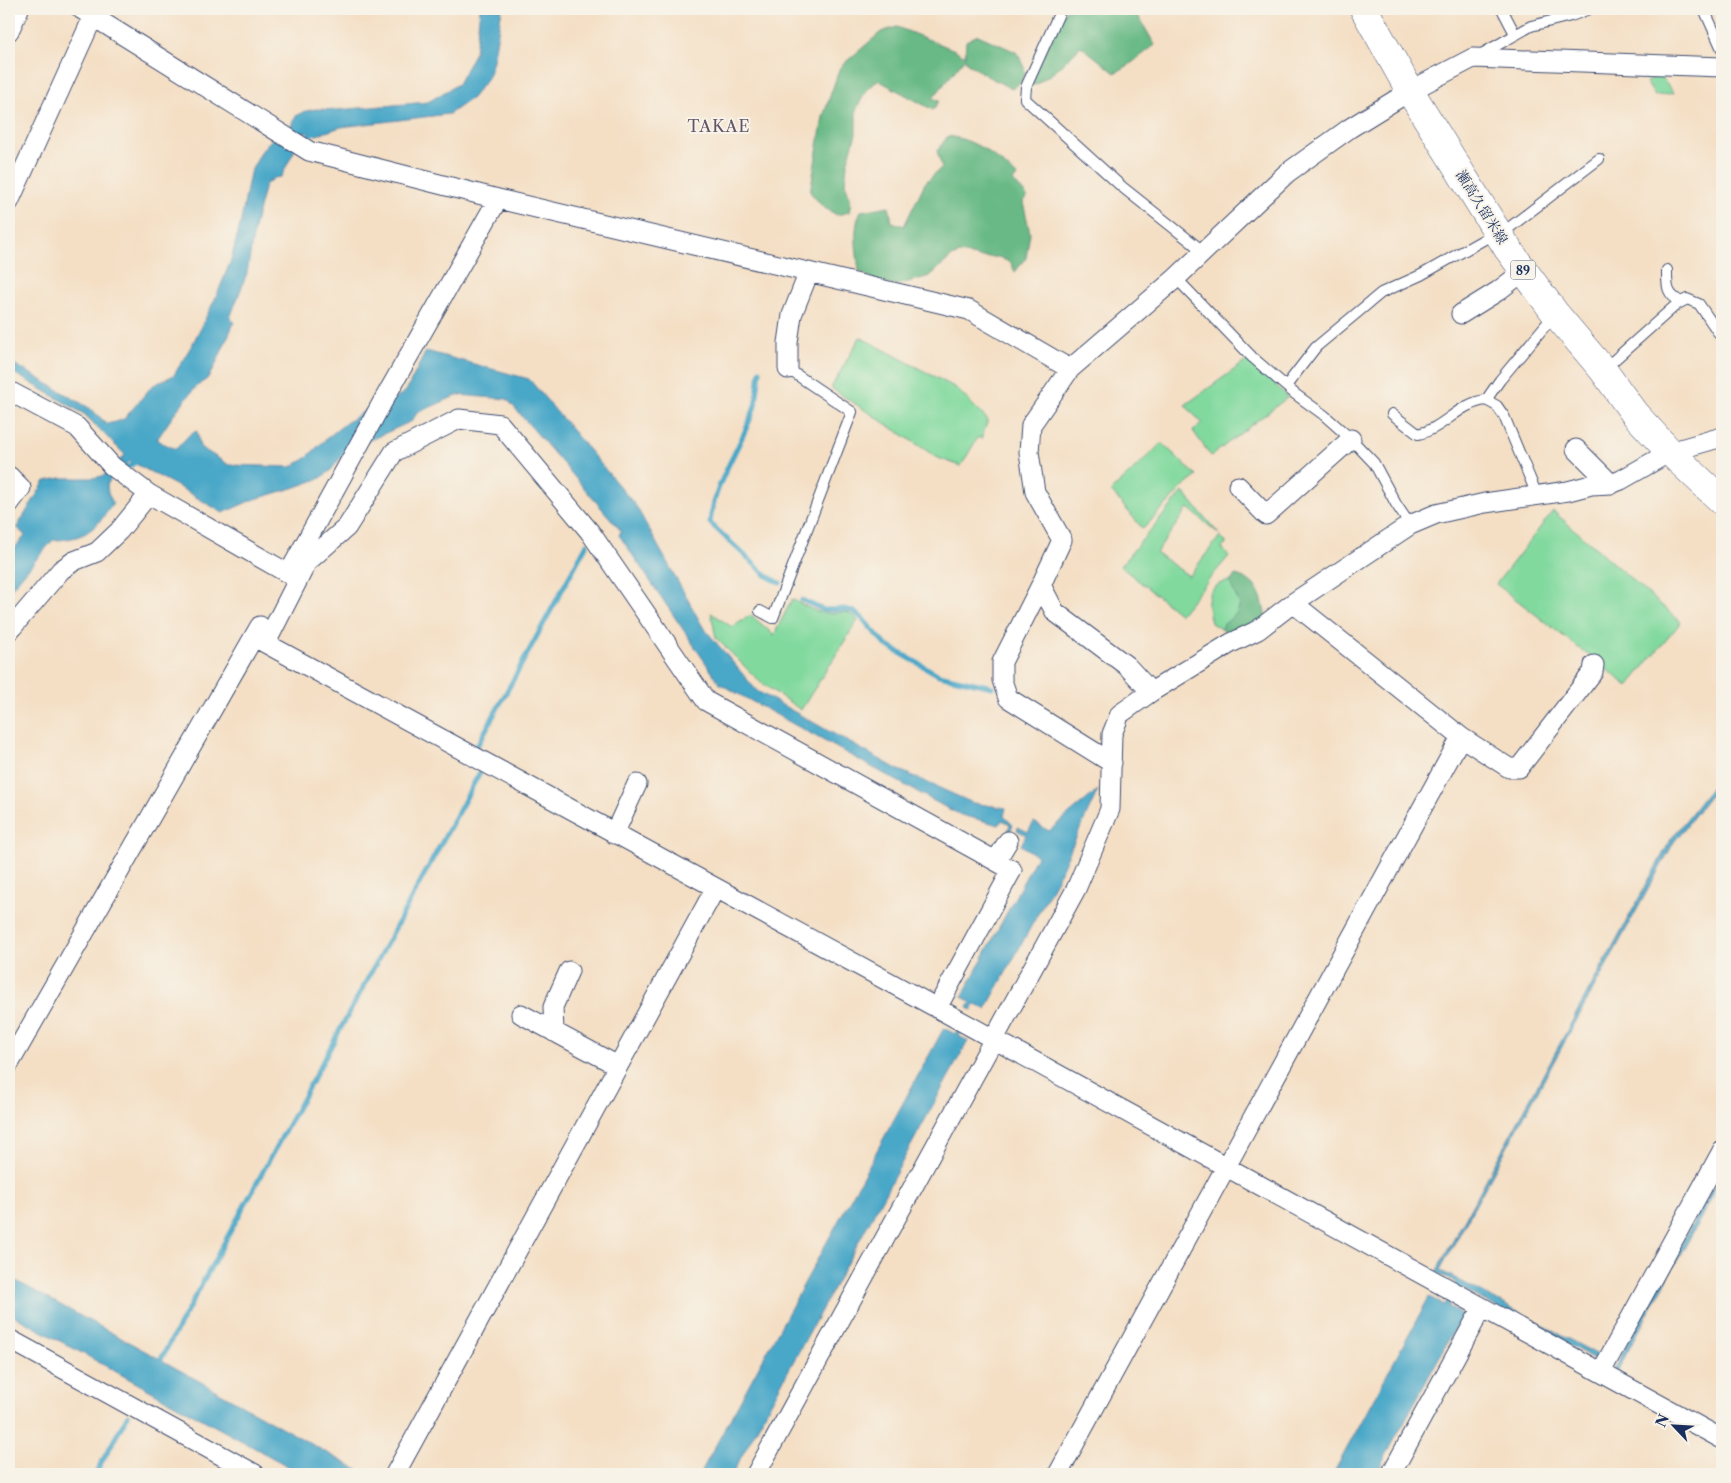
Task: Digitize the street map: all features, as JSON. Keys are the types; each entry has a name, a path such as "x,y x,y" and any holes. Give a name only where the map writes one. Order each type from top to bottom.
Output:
{"main road":[{"name":"瀬高久留米線","path":"1364,9 1495,236 1603,370 1634,413 1670,452 1722,501"}],"street":[{"path":"9,31 19,9"},
{"path":"9,202 87,13 309,151 498,199 969,310 1070,369"},
{"path":"1112,763 1008,698 1002,680 1002,662 1062,540 1035,492 1029,452 1031,424 1070,369 1176,278 1287,173 1350,128 1410,91 1473,58 1722,67"},
{"path":"260,640 289,574 383,401 498,199"},
{"path":"1461,314 1498,291 1524,271"},
{"path":"788,369 788,343 792,315 809,272"},
{"path":"9,391 77,427 112,466 149,494 289,574"},
{"path":"9,1064 308,562 347,527 394,452 459,419 500,424 590,532 706,701 1012,870 937,1008"},
{"path":"756,1474 1076,889 1110,809 1112,734 1120,714 1151,692 1231,643 1258,630 1410,525 1436,514 1485,503 1568,491 1591,485 1610,484 1621,480 1670,452 1722,437"},
{"path":"1238,486 1266,515 1351,439"},
{"path":"1576,450 1610,484"},
{"path":"9,476 21,488 9,504"},
{"path":"9,631 61,570 74,561 97,552 119,531 149,494"},
{"path":"1041,584 1055,612 1127,666 1151,692"},
{"path":"1293,604 1462,737 1509,768 1519,768 1593,672 1594,665"},
{"path":"260,640 937,1008 1722,1439"},
{"path":"1058,1474 1462,737"},
{"path":"614,834 636,784"},
{"path":"996,861 1008,841"},
{"path":"395,1474 715,889"},
{"path":"554,1032 553,1007 569,971"},
{"path":"521,1014 618,1066"},
{"path":"1601,1372 1722,1151"},
{"path":"1391,1474 1482,1308"},
{"path":"9,1339 255,1474"}],"lane":[{"path":"1060,9 1026,87 1025,99 1121,186 1204,252"},
{"path":"1502,9 1515,34"},
{"path":"1473,58 1531,26 1589,9"},
{"path":"1704,9 1722,49"},
{"path":"1286,386 1316,347 1381,293 1495,236 1599,159"},
{"path":"1667,270 1667,288 1673,298 1681,302"},
{"path":"1176,278 1252,357 1324,415 1374,463 1396,504 1410,525"},
{"path":"1603,370 1676,305 1687,299 1699,304 1722,338"},
{"path":"1486,400 1500,380 1549,321"},
{"path":"760,611 773,618 852,412 788,369"},
{"path":"1392,414 1418,434 1428,432 1465,407 1479,401 1486,400 1497,406 1504,416 1534,488 1535,495"}],"green space":[{"path":"1066,9 1134,9 1155,45 1115,73 1081,46 1054,72 1035,85 1029,84"},
{"path":"897,27 955,50 965,56 966,41 978,35 1016,52 1023,63 1025,73 1021,82 1012,89 985,75 966,62 965,58 933,98 939,101 933,110 878,80 866,91 856,110 856,134 847,164 845,183 851,201 849,212 837,215 823,207 810,192 823,117 840,67 881,32"},
{"path":"1659,75 1674,93 1655,96 1646,82"},
{"path":"948,136 959,138 986,150 1017,176 1013,181 1027,196 1023,202 1030,233 1026,258 1015,272 1011,263 999,257 979,257 963,253 951,257 930,276 897,285 878,283 859,271 856,232 861,211 889,206 892,222 904,226 925,183 942,167 937,151"},
{"path":"860,337 956,388 988,420 981,439 978,437 961,466 938,458 831,388"},
{"path":"1249,359 1288,397 1211,456 1193,431 1202,423 1185,405"},
{"path":"1162,443 1197,476 1184,486 1143,529 1111,491"},
{"path":"1183,492 1219,534 1188,508 1156,553 1189,576 1220,536 1227,543 1222,548 1229,556 1180,614 1120,566"},
{"path":"1553,511 1681,622 1628,686 1496,584"},
{"path":"1236,575 1255,586 1261,597 1266,619 1231,640 1221,627 1237,613 1240,605 1230,583"},
{"path":"1235,580 1244,605 1239,617 1222,630 1211,623 1208,607 1209,596 1214,587"},
{"path":"792,599 817,611 842,612 854,616 858,620 801,710 760,682 716,638 711,613 732,627 751,615 774,635"}],"water":[{"path":"480,9 502,9 493,61 487,79 472,98 449,114 341,127 317,135 304,132 281,177 274,178 265,185 255,224 247,273 230,318 234,323 214,368 207,379 196,387 177,410 158,438 158,441 176,449 191,433 197,431 200,447 229,465 291,467 305,459 346,423 369,408 390,402 406,391 426,351 529,379 636,506 703,627 757,691 897,769 973,803 1006,808 1004,816 1013,825 1010,832 1008,831 1010,824 1002,820 999,825 961,815 943,806 720,684 619,535 621,531 507,399 458,395 417,413 412,421 346,451 331,470 321,478 252,500 223,513 130,461 112,477 107,485 108,493 113,503 101,520 89,531 81,535 73,538 53,540 9,591 9,555 25,536 17,527 45,481 61,478 103,476 125,455 84,414 9,370 9,361 91,409 106,423 124,419 152,386 174,375 193,343 217,295 231,260 250,173 268,143 273,138 290,130 296,116 306,111 428,102 458,84 475,52"},
{"path":"1722,774 1722,780 1674,842 1440,1270 1600,1356 1597,1360 1460,1288 1449,1307 1460,1314 1461,1317 1376,1474 1333,1474 1429,1297 1445,1305 1456,1283 1436,1272 1671,839"},
{"path":"1098,790 1057,879 986,1009 975,1005 972,1010 968,1008 971,1002 962,997 1037,856 1021,845 1026,835 1017,830 1018,827 1028,832 1034,822 1049,831"},
{"path":"944,1028 955,1034 957,1030 961,1032 959,1036 968,1041 732,1474 700,1474"},
{"path":"1722,1169 1722,1179 1617,1371 1612,1368 1614,1368"},
{"path":"9,1277 365,1474 302,1474 9,1313"}],"waterway":[{"path":"302,142 317,130"},
{"path":"760,371 754,409 722,479 710,523 767,576 780,583"},
{"path":"124,470 140,459"},
{"path":"476,748 587,544"},
{"path":"802,600 824,610 844,609 853,611 861,617 886,645 939,675 992,687"},
{"path":"161,1359 480,772"},
{"path":"95,1474 128,1415"}],"district":[{"name":"TAKAE","path":"719,126"}]}
